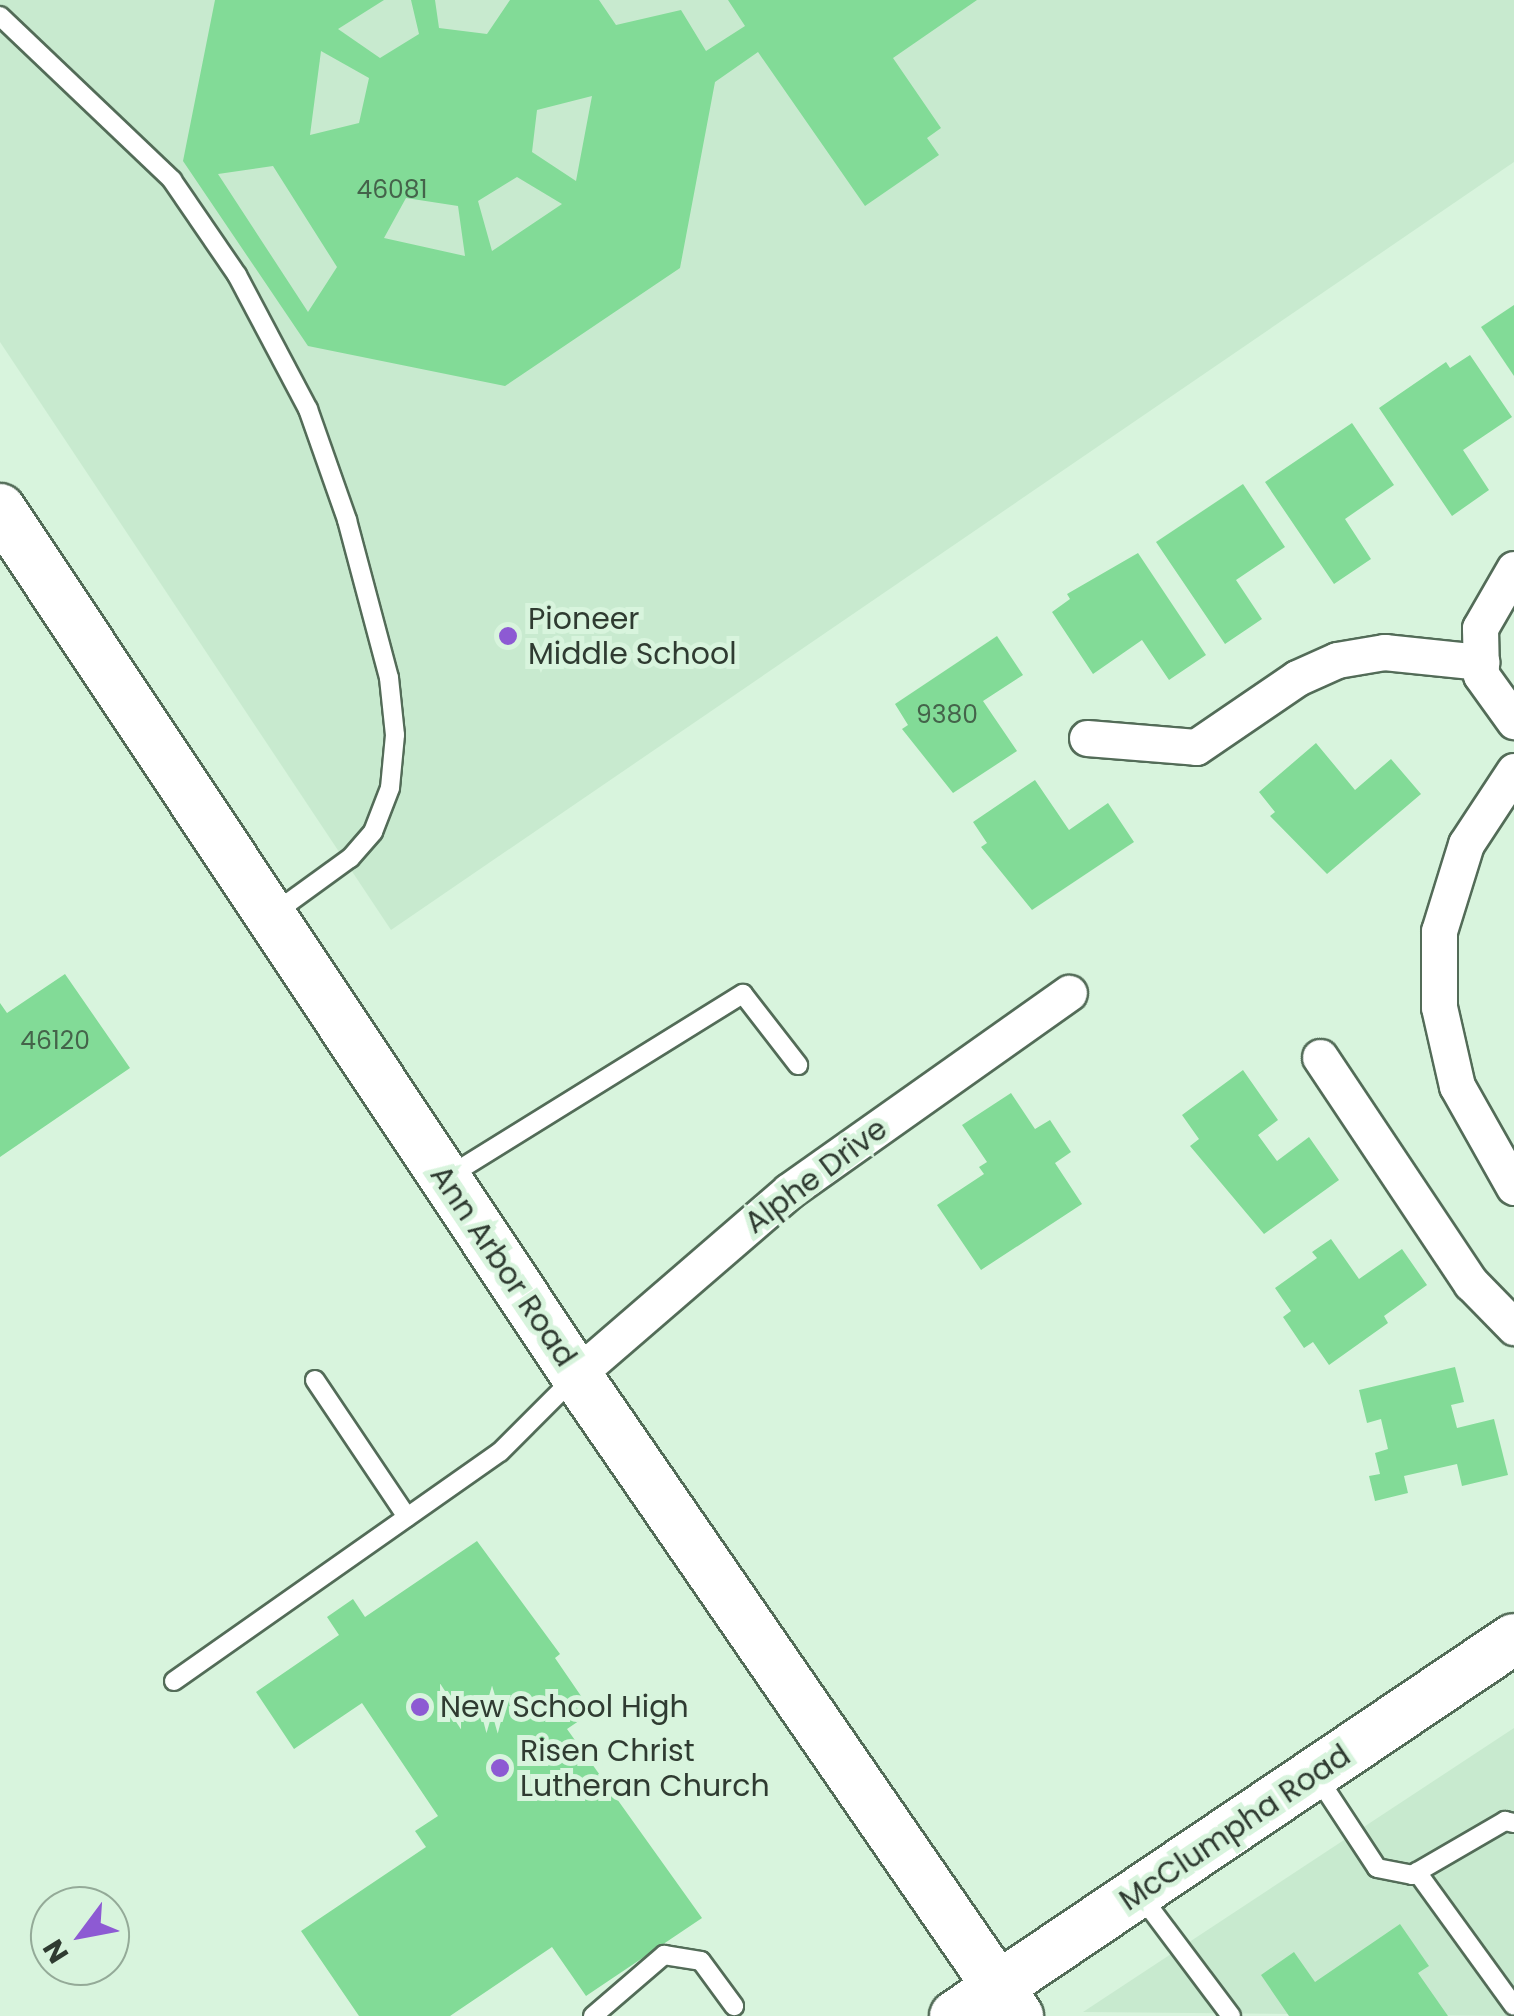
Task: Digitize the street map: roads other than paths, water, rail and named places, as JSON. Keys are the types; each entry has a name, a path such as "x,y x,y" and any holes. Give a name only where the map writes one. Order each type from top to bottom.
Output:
{"main road":[{"name":"Ann Arbor Road","path":"0,509 268,918 576,1376 1008,2001"},
{"name":"McClumpha Road","path":"955,2016 1008,2001 1138,1892 1514,1639"}],"street":[{"path":"1514,569 1480,628 1480,675 1514,721"},
{"path":"1087,738 1196,746 1297,678 1337,660 1384,652 1481,662"},
{"path":"1514,771 1466,844 1439,950 1439,1007 1457,1086 1514,1187"},
{"name":"Alphe Drive","path":"576,1376 789,1191 1069,994"},
{"path":"1320,1056 1470,1283 1514,1327"}],"lane":[{"path":"0,16 172,180 238,275 308,410 346,520 389,678 396,735 390,788 374,832 350,858 268,918"},
{"path":"444,1178 743,994 798,1064"},
{"path":"174,1682 500,1452 576,1376"},
{"path":"315,1380 408,1517"},
{"path":"1315,1774 1377,1868 1418,1872 1506,1821 1514,1823"},
{"path":"1418,1872 1514,2006"},
{"path":"1138,1892 1231,2016"},
{"path":"594,2016 664,1955 701,1961 734,2006"}],"place":[{"name":"Pioneer Middle School","path":"508,636"},
{"name":"New School High","path":"420,1707"},
{"name":"Risen Christ Lutheran Church","path":"500,1768"}]}
